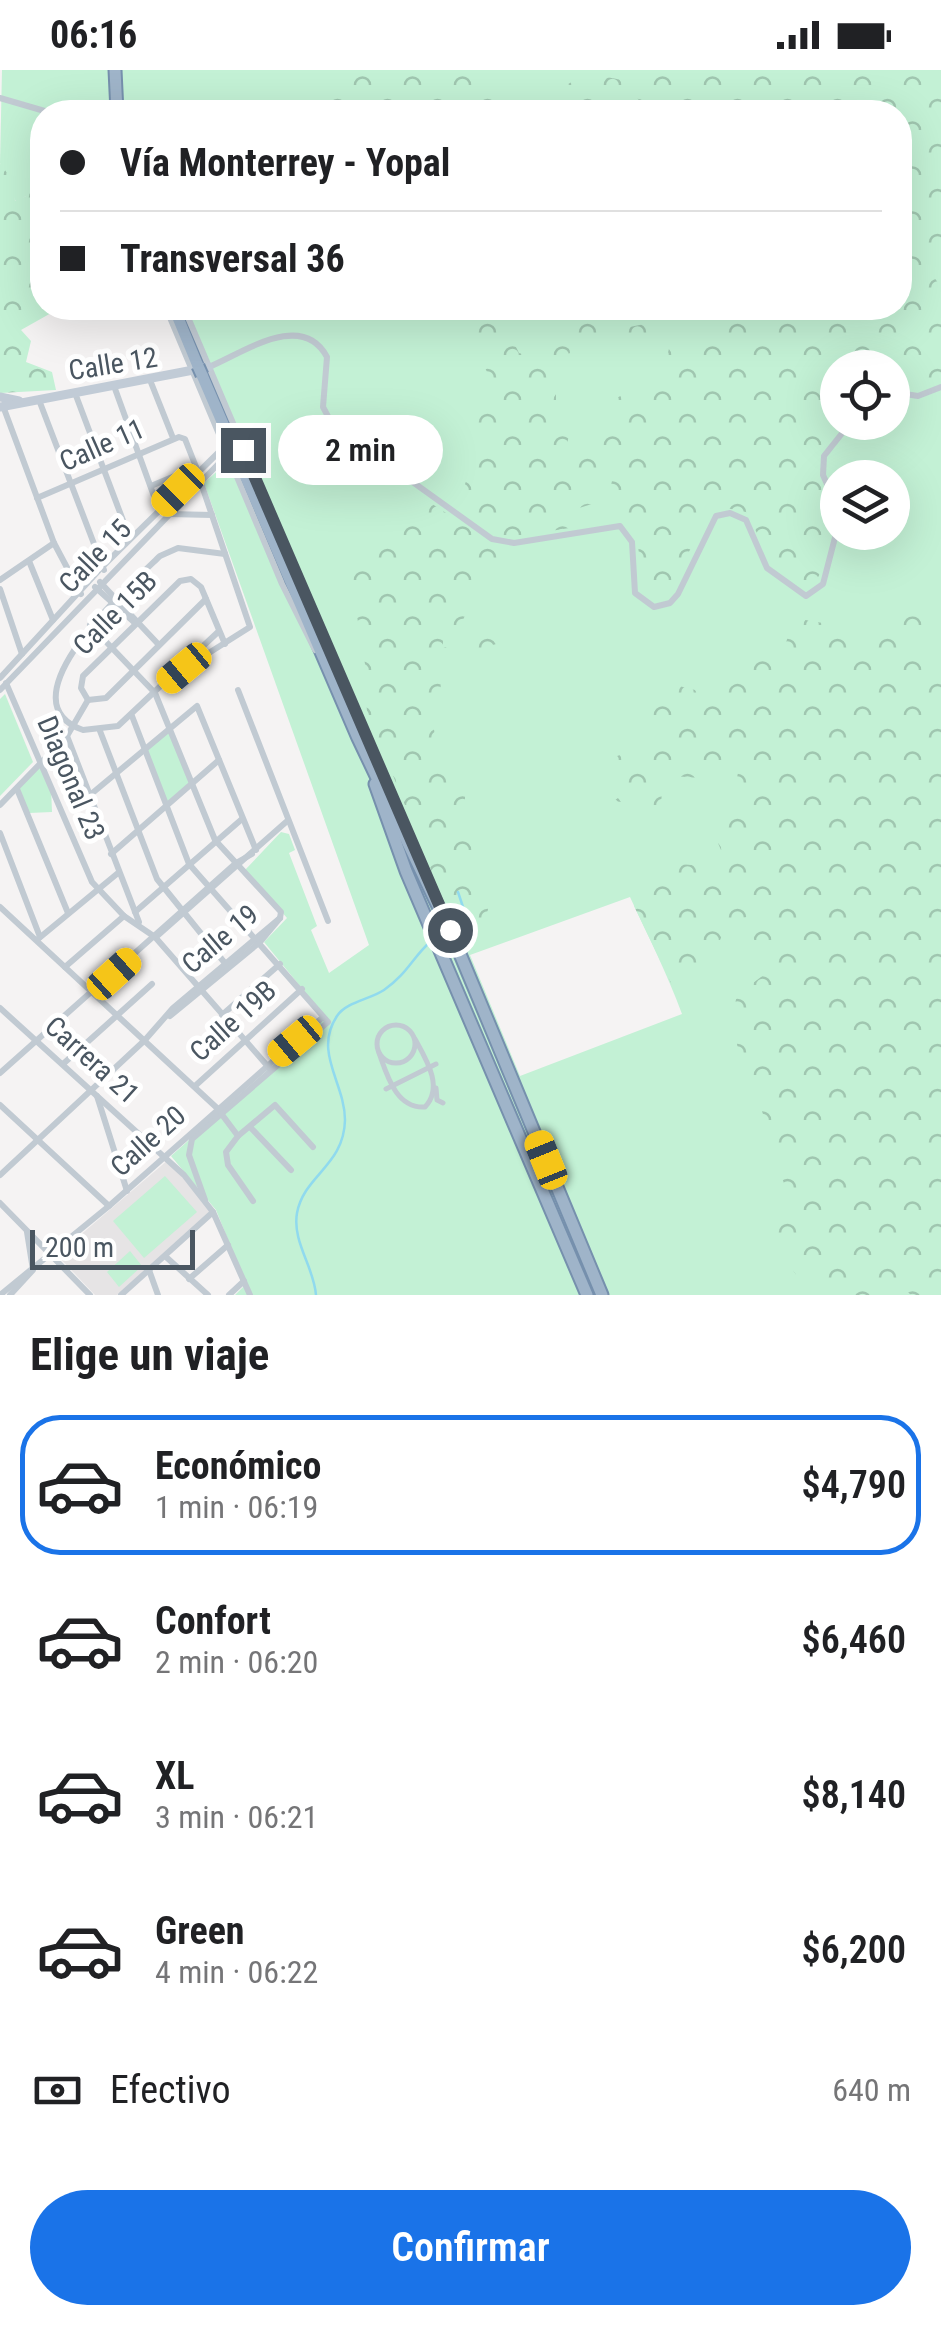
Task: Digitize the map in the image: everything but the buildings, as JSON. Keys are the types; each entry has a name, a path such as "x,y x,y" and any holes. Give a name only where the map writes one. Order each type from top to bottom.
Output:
{"highway":[{"path":"114,70 116,100"},
{"path":"179,320 338,694 455,942 602,1295"},
{"path":"358,738 428,920 587,1295"}],"main road":[{"name":"Calle 12","path":"1,403 200,371"}],"street":[{"path":"0,98 30,107"},
{"path":"172,320 200,371 417,855"},
{"path":"187,320 225,452 297,616 338,694"},
{"path":"200,371 285,334 309,338 326,357 323,407 332,424 443,507 498,541 514,543 620,526 632,542 635,593 654,606 670,603 678,594 716,516 730,513 746,520 767,568 806,596 822,584 831,550"},
{"path":"150,380 173,438"},
{"path":"114,386 163,512 212,515"},
{"path":"910,395 918,396 941,387"},
{"path":"75,392 130,539"},
{"path":"39,399 104,571"},
{"path":"1,403 54,544 82,595"},
{"name":"Calle 11","path":"37,498 173,438 185,439 198,473"},
{"name":"Calle 15","path":"2,684 22,654 53,620 98,585 104,571 130,539 225,452"},
{"path":"151,486 198,473 250,623 248,630 184,668"},
{"name":"Calle 15","path":"2,684 154,520"},
{"path":"0,580 54,544"},
{"path":"218,632 118,726 100,731 72,727 52,699 52,672 90,625 171,549 225,554"},
{"path":"29,561 53,620"},
{"name":"Calle 15B","path":"88,700 81,682 111,647 180,581 191,579 201,586 206,600"},
{"path":"98,585 158,645"},
{"path":"0,589 22,654"},
{"path":"0,805 67,736 88,700 106,698 206,600 224,644"},
{"path":"90,625 155,692 215,840 238,865"},
{"name":"Diagonal 23","path":"2,684 42,761 88,874 98,889 124,916 155,938 269,1067"},
{"path":"238,690 286,822 328,921"},
{"path":"90,795 191,706 200,708 254,852"},
{"path":"132,716 189,864 302,989"},
{"path":"100,731 137,832 163,887 224,962"},
{"path":"67,736 139,924"},
{"path":"111,854 219,760"},
{"path":"17,789 68,913"},
{"path":"135,912 242,818"},
{"path":"0,1073 286,822"},
{"path":"0,833 38,939"},
{"name":"Calle 19","path":"0,1175 280,918 281,912 238,865"},
{"path":"38,939 118,874"},
{"path":"0,907 195,1086 238,1136"},
{"path":"64,968 124,916"},
{"name":"Calle 19","path":"199,990 224,962 257,939"},
{"path":"222,1015 280,964"},
{"path":"64,1064 152,984"},
{"name":"Calle 20","path":"0,1295 326,1020 302,989"},
{"name":"Calle 19B","path":"195,1086 302,989"},
{"name":"Carrera 21","path":"0,1008 166,1156 205,1200 250,1295"},
{"path":"432,1067 432,1099 424,1108 406,1102 389,1087 378,1053 378,1038 388,1028 405,1027 432,1067 437,1098 443,1103"},
{"path":"378,1053 388,1061 402,1062 414,1052 415,1039"},
{"path":"389,1087 432,1067"},
{"path":"94,1092 127,1190"},
{"path":"0,1105 109,1206"},
{"path":"253,1201 225,1156 238,1136 275,1106 312,1147"},
{"path":"205,1200 188,1150 192,1140 219,1111"},
{"path":"250,1128 291,1170"},
{"path":"0,1204 90,1295"},
{"path":"122,1295 213,1212"},
{"path":"10,1295 33,1270 27,1230"},
{"path":"190,1279 228,1245"},
{"path":"164,1256 208,1295"},
{"path":"149,1270 158,1295"},
{"path":"228,1295 244,1281"}],"shaded area":[{"path":"168,1160 210,1211 117,1295 95,1295 57,1255"}],"green space":[{"path":"2,70 941,70 941,1295 235,1295 246,1284 216,1210 171,1156 326,1018 264,942 287,918 245,870 281,832 289,834 295,850 289,853 317,926 311,930 329,973 369,945 204,483 235,455 179,320 912,320 912,100 30,100 30,196 16,202 0,163","holes":["630,897 682,1014 520,1076 470,955"]},
{"path":"343,70 555,70 532,100 525,100 525,94 539,79 502,74 497,79 498,90 488,86 480,91 496,93 501,100 327,100"},
{"path":"607,70 941,70 941,270 933,275 941,288 922,301 925,318 941,307 941,377 924,387 910,388 910,350 820,350 820,440 829,440 816,461 820,479 820,550 828,550 823,567 807,590 776,567 746,512 721,507 707,514 667,598 655,601 646,594 639,577 635,538 626,527 601,518 612,472 596,425 615,399 663,372 672,337 678,337 687,359 697,364 697,320 912,320 912,100 639,100 633,93 625,100 543,100 561,87 583,79 621,80 621,74"},
{"path":"0,163 14,183 15,201 26,196 30,186 30,320 39,320 21,330 31,341 26,362 52,372 56,390 0,393"},
{"path":"463,320 528,320 527,332 512,339 519,353 532,357 556,345 569,345 570,353 549,363 549,385 544,394 556,393 556,402 548,412 559,430 569,435 566,449 573,457 594,453 603,472 603,490 595,503 576,509 578,515 590,522 588,525 513,537 499,535 474,520 465,500 465,484 473,463 472,422 495,389"},
{"path":"547,320 632,320 630,327 649,323 643,363 631,363 620,337 570,337 562,323"},
{"path":"415,493 496,545 528,545 475,587 460,582 456,588 466,614 455,634 443,640 443,648 504,627 513,631 515,639 445,658 441,673 443,716 433,721 437,754 456,761 465,771 465,807 483,840 476,879 489,901 480,924 459,939 367,711 366,700 381,684 366,670 347,556 363,542 371,547 380,531"},
{"path":"918,616 929,621 921,641 923,665 941,670 941,1295 911,1295 898,1283 878,1286 879,1295 836,1295 837,1280 799,1279 782,1254 776,1230 790,1214 790,1201 734,1028 737,995 765,974 747,917 728,921 710,964 680,986 672,985 634,906 634,893 641,886 676,871 678,864 706,866 721,850 712,829 740,807 743,794 735,786 741,760 711,767 700,778 673,776 663,785 659,819 652,819 644,805 614,801 632,787 617,785 612,776 617,756 640,749 640,742 649,741 646,710 675,685 695,690 704,706 736,683 738,656 749,651 779,664 794,618 863,630 886,629 895,617"},
{"path":"5,694 33,762 0,796 0,699"},
{"path":"168,729 189,783 166,803 146,747"},
{"path":"41,764 51,788 52,812 29,813 19,789"},
{"path":"165,1176 197,1212 144,1258 113,1221"},
{"path":"130,1251 142,1266 119,1287 107,1272"}],"waterway":[{"path":"455,926 464,910 458,892"},
{"path":"316,1295 296,1224 301,1200 331,1160 343,1136 344,1106 329,1055 330,1029 341,1011 392,984 431,941"}],"route":[{"path":"243,450 450,930"}]}
